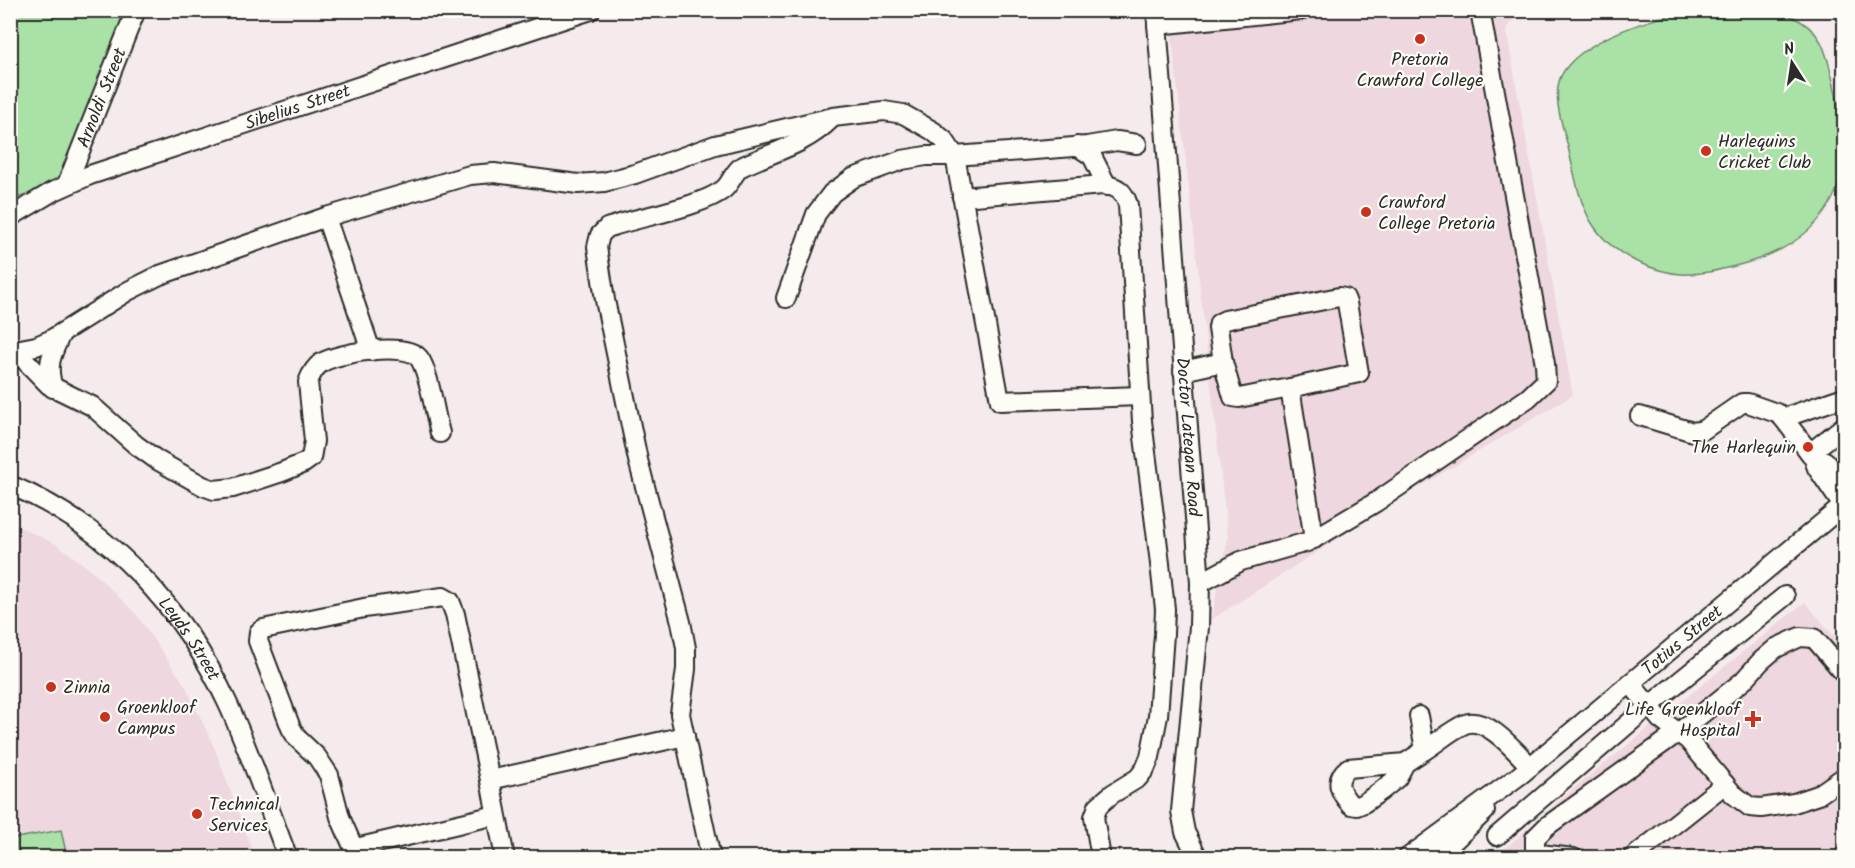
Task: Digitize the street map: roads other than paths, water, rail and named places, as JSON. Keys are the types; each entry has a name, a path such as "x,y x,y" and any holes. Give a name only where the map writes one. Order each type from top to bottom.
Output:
{"street":[{"name":"Arnoldi Street","path":"67,184 136,10"},
{"name":"Sibelius Street","path":"10,217 67,184 96,172 591,10"},
{"path":"1156,18 1302,10"},
{"path":"1200,583 1241,561 1314,539 1376,502 1528,398 1545,381 1545,364 1480,10"},
{"name":"Doctor Lategan Road","path":"1156,18 1200,583 1199,627 1181,811 1185,832 1198,858"},
{"path":"13,348 36,346 61,334 128,291 160,274 326,217 470,175 494,173 584,184 616,180 715,146 833,117 884,111 903,114 933,130 945,141 955,156 1000,401 1140,396"},
{"path":"711,858 680,705 686,676 684,637 638,460 605,300 597,242 607,228 708,198 724,189 734,173 741,167 798,143 816,132 833,117"},
{"path":"786,298 816,214 840,185 870,170 902,160 926,156 955,156 1082,146 1110,152 1120,151 1137,144 1166,141"},
{"path":"1082,146 1092,156 1107,186"},
{"path":"962,197 1107,186 1119,189 1126,197 1128,206 1145,456 1165,609 1158,716 1151,751 1145,769 1133,783 1112,794 1098,806 1095,817 1101,858"},
{"path":"326,217 371,351"},
{"path":"1339,297 1345,298 1359,373 1239,398 1233,397 1223,362 1219,323 1339,297"},
{"path":"53,388 49,366 61,334"},
{"path":"13,348 42,380 53,388 83,400 97,409 136,445 157,460 203,486 220,490 282,472 311,458 314,441 308,382 312,373 324,362 371,351 401,349 418,356 425,371 440,433"},
{"path":"1183,371 1223,362"},
{"path":"1290,388 1314,539"},
{"path":"1783,418 1845,397"},
{"path":"1640,416 1693,432 1703,430 1742,403 1779,414 1812,455 1817,468 1844,505"},
{"path":"1812,455 1845,426"},
{"path":"1812,455 1826,461 1845,483"},
{"name":"Leyds Street","path":"10,485 62,512 103,540 141,575 172,611 200,651 228,705 288,858"},
{"name":"Totius Street","path":"1407,858 1525,771 1844,505"},
{"path":"1497,836 1654,702 1785,596"},
{"path":"496,815 357,853 340,817 332,783 326,770 291,728 262,653 258,635 263,629 364,608 443,597 448,599 455,614 505,858"},
{"path":"1573,858 1540,854 1535,848 1535,838 1547,826 1683,734 1743,681 1776,648 1800,637 1814,638 1845,673"},
{"path":"1635,678 1733,794 1750,807 1761,808 1794,803 1818,795 1845,777"},
{"path":"1419,716 1425,750"},
{"path":"1405,763 1466,724 1477,723 1494,731 1525,771"},
{"path":"490,780 685,736"},
{"name":"Totius Street","path":"1436,858 1525,771"},
{"path":"1632,858 1725,784"},
{"path":"279,834 282,858"}],"place":[{"name":"Pretoria Crawford College","path":"1420,39"},
{"name":"Harlequins Cricket Club","path":"1706,151"},
{"name":"Crawford College Pretoria","path":"1366,212"},
{"name":"The Harlequin","path":"1808,447"},
{"name":"Zinnia","path":"51,687"},
{"name":"Groenkloof Campus","path":"105,717"},
{"name":"Life Groenkloof Hospital","path":"1753,719"},
{"name":"Technical Services","path":"197,814"}]}
